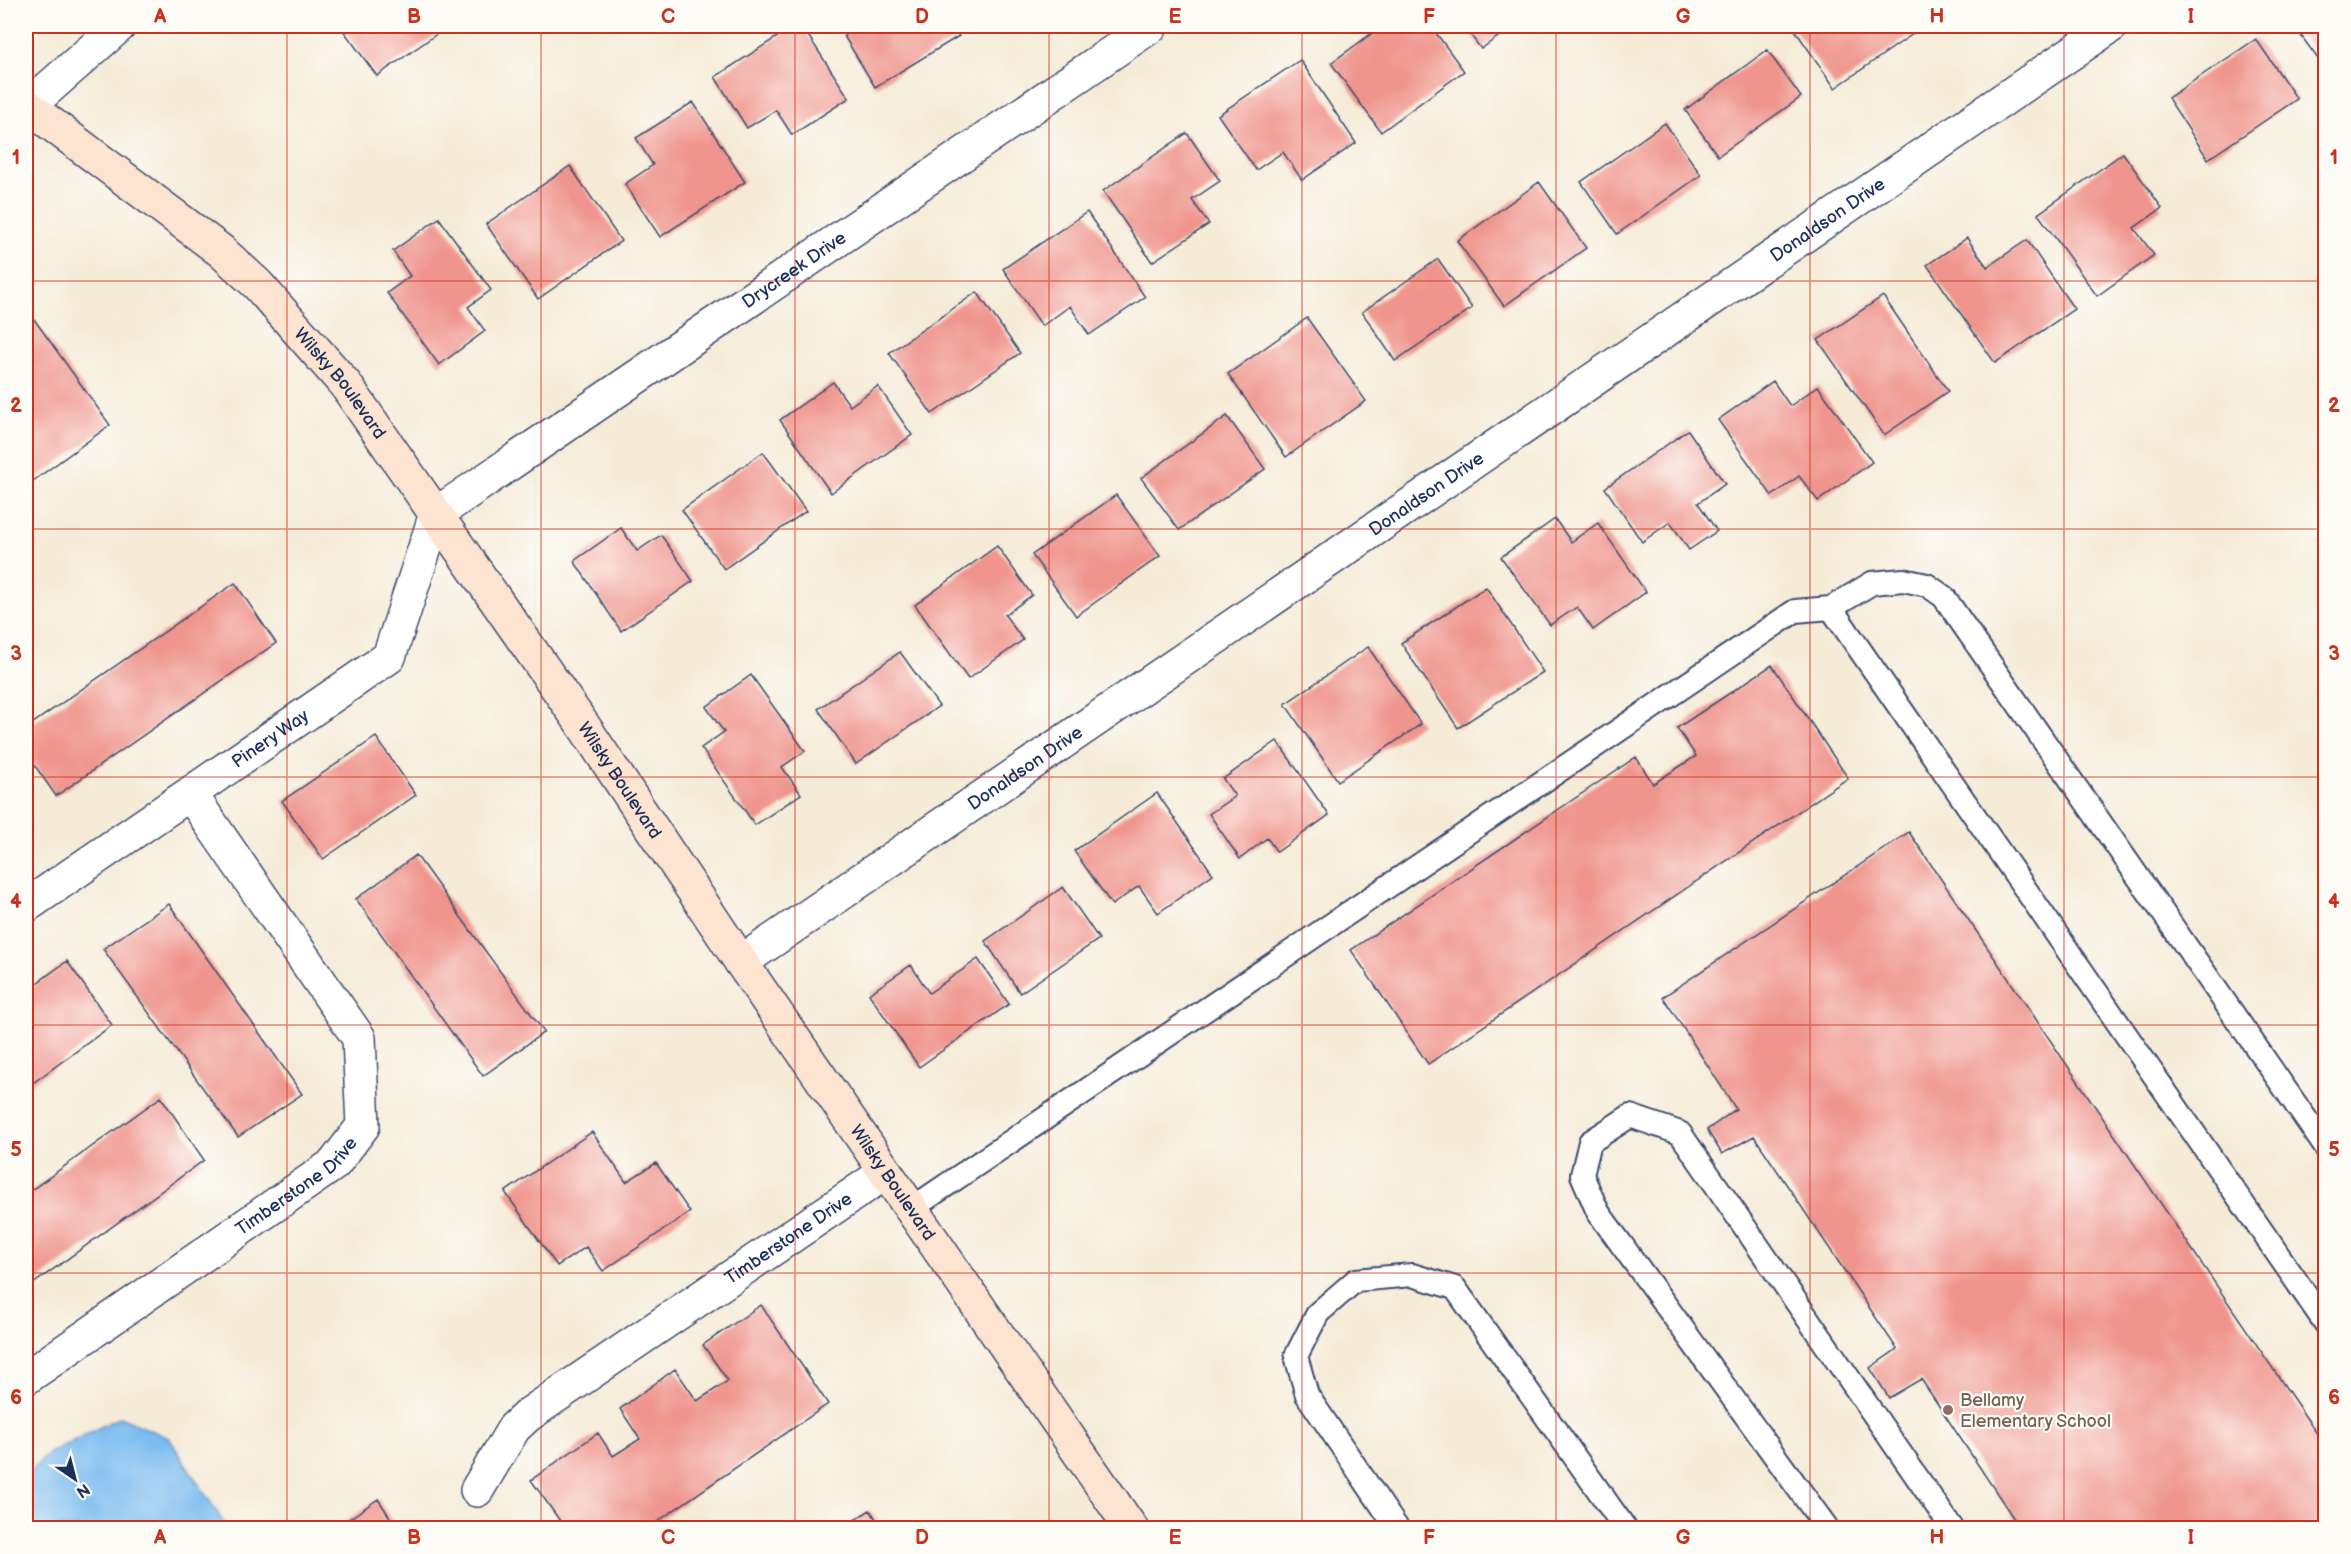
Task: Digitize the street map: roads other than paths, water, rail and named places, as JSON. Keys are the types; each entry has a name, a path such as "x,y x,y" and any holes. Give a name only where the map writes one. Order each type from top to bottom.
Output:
{"main road":[{"name":"Wilsky Boulevard","path":"26,107 221,251 257,284 345,384 583,724 741,962 1131,1528"}],"street":[{"path":"26,107 119,26"},
{"name":"Drycreek Drive","path":"436,513 1151,26"},
{"name":"Donaldson Drive","path":"741,962 2111,26"},
{"name":"Pinery Way","path":"26,906 389,657 436,513"},
{"name":"Timberstone Drive","path":"26,1378 334,1164 363,1126 359,1038 191,795"},
{"name":"Timberstone Drive","path":"477,1490 514,1428 528,1415 886,1172"}],"lane":[{"path":"911,1209 1795,611 1831,608 1872,583 1903,580 1927,585 1944,597 2325,1148"},
{"path":"1831,608 2325,1324"},
{"path":"1827,1528 1598,1212 1582,1175 1590,1142 1630,1116 1680,1133 1952,1528"},
{"path":"1396,1528 1307,1395 1296,1356 1318,1313 1356,1280 1412,1275 1455,1288 1625,1528"}],"water":[{"path":"120,1417 169,1438 227,1528 26,1528 26,1477 47,1454"}],"place":[{"name":"Bellamy Elementary School","path":"1948,1410"}]}
